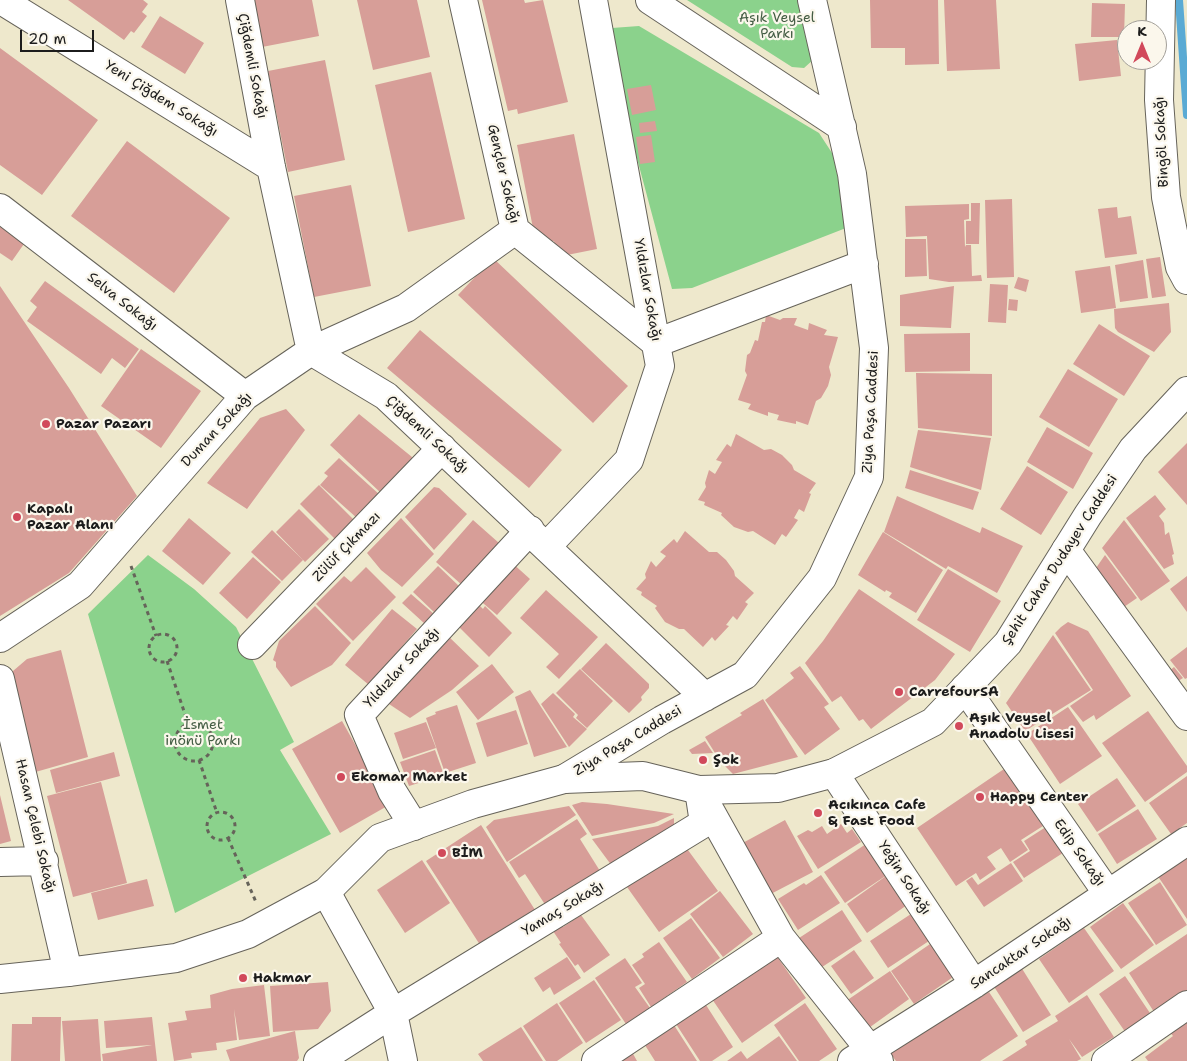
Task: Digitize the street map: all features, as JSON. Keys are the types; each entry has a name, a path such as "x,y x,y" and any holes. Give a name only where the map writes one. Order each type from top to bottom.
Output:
{"street":[{"name":"Yeni Çiğdem Sokağı","path":"1,0 270,167"},
{"name":"Çiğdemli Sokağı","path":"240,0 270,167 311,351 386,396 705,696"},
{"name":"Gençler Sokağı","path":"463,0 515,230 656,343"},
{"name":"Yıldızlar Sokağı","path":"414,826 392,791 359,715 539,538 629,460 660,366 593,0"},
{"path":"650,0 842,127"},
{"name":"Bingöl Sokağı","path":"1161,0 1159,100 1176,194 1180,267 1187,280"},
{"name":"Ziya Paşa Caddesi","path":"564,779 662,720 745,675 822,578 869,477 874,348 852,174 818,2"},
{"name":"Selva Sokağı","path":"0,208 245,396"},
{"name":"Duman Sokağı","path":"0,638 80,586 245,396 311,351 406,308 515,230"},
{"path":"656,343 864,264"},
{"name":"Şehit Cahar Dudayev Caddesi","path":"0,979 176,958 248,934 265,923 326,892 380,838 474,804 564,779 643,776 699,790 778,788 834,773 933,722 1008,643 1066,550 1133,449 1187,391"},
{"name":"Zülüf Çıkmazı","path":"252,645 442,448"},
{"path":"1066,550 1187,716"},
{"name":"Hasan Çelebi Sokağı","path":"0,679 44,861 68,972"},
{"name":"Edip Sokağı","path":"965,688 1108,894"},
{"name":"Yeğin Sokağı","path":"834,773 974,984"},
{"path":"699,790 781,938 867,1057"},
{"name":"Yamaç Sokağı","path":"393,1013 704,823 699,790"},
{"name":"Sancaktar Sokağı","path":"867,1057 1187,840"},
{"path":"0,862 44,861"},
{"path":"326,892 393,1013 402,1061"},
{"path":"596,1061 781,938"},
{"path":"1106,1061 1187,1005"},
{"path":"318,1061 393,1013"}],"path":[{"path":"121,537 156,636"},
{"path":"162,634 168,635 176,642 176,653 173,658 167,661 160,662 150,654 149,647 151,641 156,636 162,634"},
{"path":"167,661 188,723"},
{"path":"188,723 202,724 212,734 214,742 212,750 207,757 199,760 185,758 180,755 176,747 175,737 180,728 188,723"},
{"path":"199,760 217,813"},
{"path":"217,813 225,813 233,820 234,831 228,838 218,839 208,832 209,818 217,813"},
{"path":"228,838 265,923"}],"green space":[{"name":"Aşık Veysel Parkı","path":"687,0 799,0 814,59 804,68 792,67"},
{"path":"639,26 819,133 834,156 846,228 692,288 672,289 635,151 612,28"},
{"name":"İsmet inönü Parkı","path":"148,555 194,589 236,627 294,742 280,750 331,834 175,913 88,614"}],"building":[{"path":"68,0 143,0 148,4 142,12 147,16 134,33 131,31 124,40"},
{"path":"253,0 312,0 319,36 262,47"},
{"path":"357,0 417,0 430,57 373,70"},
{"path":"482,0 524,0 525,3 543,0 568,102 518,114 517,109 508,111"},
{"path":"870,0 938,0 939,64 905,65 905,48 871,48"},
{"path":"944,0 996,0 1000,69 947,71"},
{"path":"1092,3 1125,4 1125,20 1117,20 1117,37 1091,37"},
{"path":"160,16 204,43 185,74 141,47"},
{"path":"1117,40 1117,70 1120,70 1121,76 1079,81 1075,44"},
{"path":"0,48 98,120 42,195 0,165"},
{"path":"325,60 345,160 288,172 268,71"},
{"path":"431,72 465,219 408,232 375,85"},
{"path":"651,85 656,110 632,115 627,89"},
{"path":"655,121 657,131 640,133 639,123"},
{"path":"574,134 597,249 557,257 554,241 536,244 517,145"},
{"path":"651,135 655,162 640,164 636,137"},
{"path":"127,141 230,218 174,293 71,216"},
{"path":"351,185 371,286 314,297 294,196"},
{"path":"1012,199 1014,277 987,278 985,200"},
{"path":"971,203 980,203 979,244 966,244 966,221 971,221"},
{"path":"969,204 969,219 964,220 965,247 966,245 971,245 972,276 981,275 982,281 949,282 929,279 927,236 906,237 905,206"},
{"path":"1117,207 1118,218 1131,216 1137,254 1105,258 1098,209"},
{"path":"0,223 26,241 12,261 0,253"},
{"path":"905,239 926,239 927,276 905,277"},
{"path":"1160,257 1166,296 1152,298 1146,259"},
{"path":"493,258 628,386 593,423 458,295"},
{"path":"1143,260 1148,298 1120,302 1115,265"},
{"path":"1110,266 1116,308 1081,313 1075,271"},
{"path":"1018,277 1029,280 1026,292 1014,288"},
{"path":"45,281 139,349 125,368 112,358 101,374 27,321 37,307 30,301"},
{"path":"990,284 1008,285 1006,323 988,322"},
{"name":"Pazar Pazarı","path":"0,286 69,388 137,496 69,573 0,616"},
{"path":"954,286 951,328 900,326 900,295"},
{"path":"1009,299 1018,300 1017,311 1008,310"},
{"path":"1169,303 1171,332 1154,352 1118,332 1115,328 1114,309"},
{"path":"766,315 780,320 783,318 797,318 794,325 808,330 809,323 827,330 824,335 838,337 829,367 831,375 828,386 821,398 816,401 808,425 796,421 796,424 777,420 779,415 768,412 768,416 748,409 751,404 738,400 747,375 745,371 747,355 750,353 755,340 758,341 762,322 765,322"},
{"path":"1099,324 1150,356 1124,396 1073,364"},
{"path":"420,330 562,450 529,488 387,368"},
{"path":"970,333 970,371 905,372 904,334"},
{"path":"141,349 201,391 161,448 101,406"},
{"path":"1068,369 1118,399 1089,447 1039,417"},
{"path":"916,373 992,374 992,436 918,428"},
{"path":"286,409 305,430 247,509 207,483 260,418"},
{"path":"359,414 412,457 411,464 382,494 330,445"},
{"path":"1047,427 1093,453 1073,489 1027,462"},
{"path":"918,430 991,438 981,490 910,467"},
{"path":"736,434 764,450 771,449 782,455 792,465 794,470 816,483 809,493 811,494 804,512 799,509 794,518 798,520 786,537 782,534 775,545 753,531 748,532 734,527 721,515 722,513 704,505 705,502 698,500 706,487 705,483 709,470 715,474 722,462 716,460 727,444 731,447"},
{"path":"1187,443 1187,505 1158,472"},
{"path":"339,458 380,495 358,519 320,485 328,476 324,473"},
{"path":"1027,466 1068,492 1041,535 1000,509"},
{"path":"910,470 979,492 973,510 905,488"},
{"path":"319,485 354,520 335,539 300,504"},
{"path":"434,487 439,488 467,514 434,550 405,517"},
{"path":"1155,495 1166,509 1159,516 1164,523 1165,535 1169,532 1174,554 1172,555 1174,564 1164,569 1126,518"},
{"path":"897,496 980,533 982,527 1023,546 997,593 948,566 946,569 884,532"},
{"path":"299,509 329,539 305,562 276,532"},
{"path":"189,518 231,553 203,585 162,551"},
{"path":"401,518 434,554 402,587 381,570 367,553"},
{"path":"473,520 499,543 462,585 436,562"},
{"path":"1124,520 1170,581 1141,601 1102,548"},
{"path":"272,530 303,560 282,581 251,552"},
{"path":"685,531 709,552 717,552 726,560 734,571 735,576 754,593 745,602 748,604 737,620 733,616 726,625 729,626 715,641 712,637 703,647 684,629 679,629 665,622 655,608 657,606 641,595 642,592 636,589 646,578 645,574 651,561 656,567 666,556 660,552 674,539 677,543"},
{"path":"883,532 943,570 916,613 889,597 892,593 886,590 885,592 858,575"},
{"path":"1105,555 1137,598 1121,609 1094,571"},
{"path":"253,557 281,582 247,619 219,593"},
{"path":"510,561 530,579 497,615 477,598"},
{"path":"438,566 460,587 435,613 413,592"},
{"path":"366,567 396,597 353,641 316,604 344,576 351,582"},
{"path":"948,569 1001,601 970,652 917,620"},
{"path":"1187,576 1187,612 1170,589"},
{"path":"859,589 955,654 935,680 871,729 863,719 859,721 841,696 832,702 805,663 823,641"},
{"path":"546,590 598,637 559,679 546,667 559,654 520,618"},
{"path":"411,594 434,614 425,624 402,603"},
{"path":"475,601 483,609 485,606 512,633 489,657 454,622"},
{"path":"315,606 351,643 332,665 291,687 273,660 279,641"},
{"path":"392,609 417,629 369,685 345,665"},
{"path":"1068,622 1088,631 1131,696 1096,720 1094,715 1083,722 1070,706 1093,690 1055,633"},
{"path":"445,633 479,666 452,690 410,718 386,702"},
{"path":"1053,635 1091,690 1025,731 1006,703"},
{"path":"606,643 649,684 649,688 641,697 642,700 629,713 581,669"},
{"path":"1187,647 1187,678 1185,679 1170,660"},
{"path":"61,650 88,757 32,773 9,681 13,671 27,659"},
{"path":"492,664 514,692 478,720 456,692"},
{"path":"800,666 829,704 824,707 840,729 805,755 765,700 794,678 790,673"},
{"path":"1174,667 1183,678 1175,683 1167,673"},
{"path":"580,669 613,701 587,728 576,718 578,715 556,693"},
{"path":"530,690 567,747 534,757 515,697"},
{"path":"553,693 575,714 573,717 587,729 569,747 541,704"},
{"path":"763,699 798,757 733,774 720,761 705,737 742,715 740,713"},
{"path":"457,705 476,763 445,773 426,718 436,714 435,712"},
{"path":"1068,707 1102,756 1060,784 1027,734"},
{"path":"516,710 528,744 487,757 476,723"},
{"path":"1148,711 1187,766 1187,772 1145,802 1102,743"},
{"name":"Ekomar Market","path":"342,721 389,805 340,833 292,749"},
{"path":"426,722 436,748 403,759 394,733"},
{"path":"705,741 713,753 692,754 689,750"},
{"path":"435,750 444,775 409,786 400,762"},
{"path":"114,752 120,776 56,793 50,770"},
{"path":"1004,769 1043,826 1021,840 1028,850 1010,862 1001,848 987,857 996,869 980,880 976,873 956,886 917,828"},
{"path":"1187,776 1187,823 1171,834 1149,803"},
{"path":"1117,778 1136,806 1097,832 1078,804"},
{"path":"101,782 127,883 73,897 47,796"},
{"path":"0,795 11,841 0,844"},
{"path":"582,802 674,814 654,823 592,836 572,805"},
{"path":"569,806 576,815 507,862 486,827 494,820"},
{"path":"1138,809 1157,839 1117,864 1098,834"},
{"path":"674,818 674,826 612,866 592,839 658,826"},
{"path":"577,819 587,834 580,839 600,871 546,906 525,874 519,878 509,862"},
{"path":"785,820 813,872 767,896 739,845"},
{"path":"841,824 847,833 852,829 861,842 818,869 797,836 808,830 812,832 822,826 827,834"},
{"path":"481,825 537,913 482,948 426,861"},
{"path":"1049,825 1066,851 1024,878 1013,862 1030,851 1024,841"},
{"path":"869,842 890,873 845,903 824,872"},
{"path":"685,846 718,891 659,932 627,887"},
{"path":"1187,850 1187,919 1155,872"},
{"path":"422,860 450,903 405,933 377,890"},
{"path":"1011,863 1023,881 984,907 966,881 972,877 978,885"},
{"path":"821,875 840,903 798,930 778,899"},
{"path":"886,876 907,905 867,933 847,904"},
{"path":"147,879 154,906 98,920 91,893"},
{"path":"1160,882 1187,925 1156,945 1128,903"},
{"path":"720,891 753,934 723,957 690,914"},
{"path":"1123,903 1154,945 1121,969 1090,927"},
{"path":"842,910 862,941 819,969 799,938"},
{"path":"914,912 932,939 888,968 870,941"},
{"path":"581,915 610,955 584,973 578,964 575,966 559,944 561,943 553,931"},
{"path":"691,918 720,958 692,979 663,938"},
{"path":"1084,928 1114,971 1069,1003 1039,959"},
{"path":"1187,934 1187,994 1156,1015 1129,973"},
{"path":"659,942 687,982 651,1007 639,988 645,984 632,965 644,957 642,954"},
{"path":"933,942 956,975 914,1004 891,971"},
{"path":"854,950 874,978 851,994 831,966"},
{"path":"776,955 806,998 742,1043 712,999"},
{"path":"567,957 581,978 554,995 550,987 543,992 534,978"},
{"path":"625,958 642,983 635,987 650,1008 626,1024 595,978"},
{"path":"1021,967 1051,1015 1023,1032 993,985"},
{"path":"890,971 909,999 866,1030 846,1001"},
{"path":"1125,976 1154,1019 1128,1036 1099,994"},
{"path":"594,980 621,1020 586,1043 559,1003"},
{"path":"328,982 331,1011 318,1029 273,1032 270,986"},
{"path":"264,985 270,1036 239,1040 234,1009 237,1040 216,1043 217,1050 191,1053 192,1058 174,1061 168,1023 187,1020 185,1011 211,1008 210,995 232,989"},
{"path":"989,992 1018,1036 980,1061 896,1061 890,1053 953,1010 955,1013"},
{"path":"1087,995 1114,1037 1082,1057 1069,1039 1081,1059 1077,1061 1002,1061 1027,1045 1025,1041 1058,1021 1055,1016"},
{"path":"557,1003 583,1043 557,1061 546,1061 523,1026"},
{"path":"805,1003 837,1049 819,1061 799,1061 774,1025"},
{"path":"706,1005 733,1047 712,1061 700,1061 676,1024"},
{"path":"32,1017 61,1017 60,1061 11,1061 12,1024 32,1024"},
{"path":"152,1017 157,1061 103,1061 102,1054 152,1045 106,1048 104,1021"},
{"path":"1187,1017 1187,1061 1148,1061 1145,1057 1173,1036 1169,1031"},
{"path":"98,1019 101,1061 65,1061 62,1021"},
{"path":"672,1022 697,1061 655,1061 643,1042"},
{"path":"521,1027 543,1061 483,1061 478,1054"},
{"path":"295,1031 299,1058 297,1061 230,1061 226,1050"},
{"path":"779,1036 797,1061 727,1061 741,1051 747,1059"},
{"path":"632,1052 637,1061 618,1061"}],"waterway":[{"path":"1179,0 1187,115"}],"place":[{"name":"Pazar Pazarı","path":"46,424"},
{"name":"Kapalı Pazar Alanı","path":"17,517"},
{"name":"CarrefourSA","path":"899,692"},
{"name":"Aşık Veysel Anadolu Lisesi","path":"959,726"},
{"name":"Şok","path":"703,760"},
{"name":"Ekomar Market","path":"341,777"},
{"name":"Happy Center","path":"980,797"},
{"name":"Acıkınca Cafe & Fast Food","path":"818,813"},
{"name":"BİM","path":"442,853"},
{"name":"Hakmar","path":"243,978"}]}
